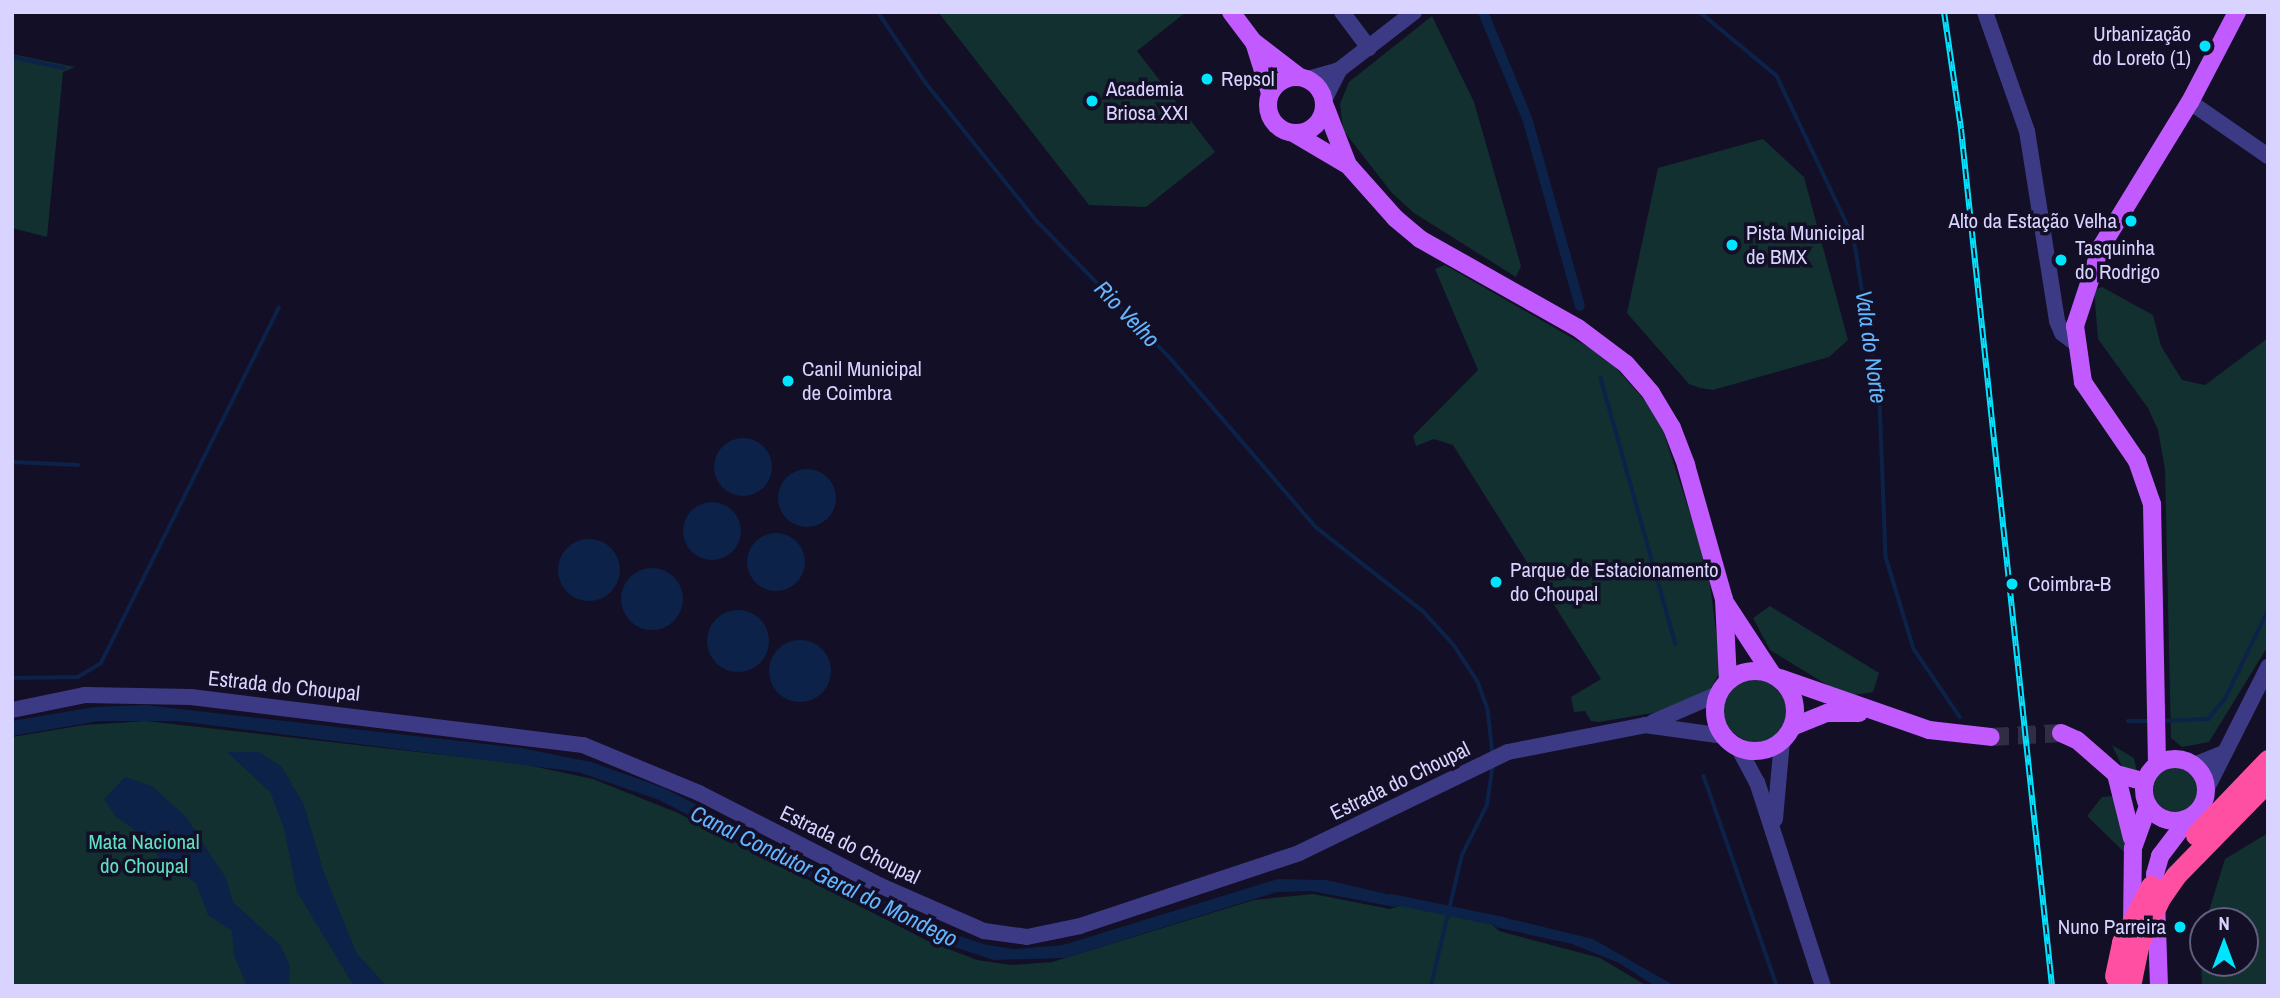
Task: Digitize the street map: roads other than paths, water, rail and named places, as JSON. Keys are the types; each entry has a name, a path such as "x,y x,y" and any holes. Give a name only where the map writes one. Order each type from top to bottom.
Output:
{"highway":[{"path":"2118,983 2160,898 2176,875 2267,768"}],"main road":[{"path":"1231,12 1254,42 1303,78 1325,103 1348,165"},
{"path":"2133,848 2146,796 2165,761 2160,736 2152,505 2137,461 2083,382 2074,342 2077,310 2101,247 2190,102 2237,12"},
{"path":"1254,42 1270,93 1272,120 1348,165 1420,239 1578,328 1626,364 1662,409 1686,465 1724,600 1723,688 1715,716 1731,742 1757,751 1827,713 1874,713"},
{"path":"1270,93 1281,81 1303,78"},
{"path":"1295,134 1312,129 1325,103"},
{"path":"1724,600 1794,701 1787,734"},
{"path":"1723,688 1753,670 1942,734 1991,737"},
{"path":"2061,733 2077,740 2118,780 2146,796 2161,818 2189,818"},
{"path":"2159,986 2155,874 2160,856 2189,818 2203,806 2207,788 2194,765 2165,761"},
{"path":"2118,780 2131,821 2133,848 2130,915 2141,986"}],"street":[{"path":"1342,12 1369,48"},
{"path":"1303,78 1339,70 1414,12"},
{"path":"1985,12 2027,131 2062,333 2074,342"},
{"path":"1325,103 1339,70"},
{"path":"2190,102 2268,156"},
{"path":"2207,788 2268,667"},
{"name":"Estrada do Choupal","path":"12,710 85,695 191,697 583,745 699,793 881,886 984,931 1027,937 1080,926 1299,853 1508,752 1645,725 1723,688"},
{"name":"Estrada do Choupal","path":"1645,725 1731,742"},
{"path":"1775,832 1775,779 1787,734"},
{"path":"1731,742 1757,782 1775,832 1791,894 1824,986"},
{"path":"2194,765 2223,753"}],"water":[{"path":"737,438 749,438 764,446 772,461 772,473 764,488 749,496 737,496 722,488 714,473 714,461 722,446"},
{"path":"801,469 813,469 828,477 836,492 836,504 828,519 813,527 801,527 786,519 778,504 778,492 786,477"},
{"path":"706,502 718,502 733,510 741,525 741,537 733,552 718,560 706,560 691,552 683,537 683,525 691,510"},
{"path":"770,533 782,533 797,541 805,556 805,568 797,583 782,591 770,591 755,583 747,568 747,556 755,541"},
{"path":"589,539 611,548 620,570 611,592 589,601 567,592 558,570 567,548"},
{"path":"652,568 674,577 683,599 674,621 652,630 630,621 621,599 630,577"},
{"path":"738,610 760,619 769,641 760,663 738,672 716,663 707,641 716,619"},
{"path":"800,640 822,649 831,671 822,693 800,702 778,693 769,671 778,649"},
{"name":"Canal Condutor Geral do Mondego","path":"145,705 521,748 591,762 664,788 941,930 987,945 1015,949 1063,945 1278,879 1326,880 1404,898 1402,905 1395,907 1311,891 1277,892 1065,958 994,960 930,939 659,800 578,772 177,721 99,721 12,736 12,721 94,707"},
{"path":"227,752 259,752 282,767 304,805 324,873 357,954 387,986 354,986 297,892 284,829 271,793"},
{"path":"125,777 152,786 186,817 226,878 233,902 280,945 290,965 289,986 247,986 234,956 232,931 208,915 196,883 162,861 141,834 116,817 104,799"},
{"path":"1498,916 1593,939 1675,986 1655,986 1619,963 1572,944 1495,927 1491,917"}],"waterway":[{"name":"Rio Velho","path":"878,12 926,83 1036,220 1171,359 1317,528 1424,612 1454,645 1478,682 1488,709 1493,755"},
{"path":"1483,12 1527,118 1580,306"},
{"name":"Vala do Norte","path":"1700,12 1777,76 1854,238 1880,401 1886,557 1914,649 1960,717"},
{"path":"12,57 64,68"},
{"path":"12,678 78,677 101,663 279,308"},
{"path":"1601,378 1676,644"},
{"path":"12,462 78,465"},
{"path":"2161,721 2208,719 2225,699 2268,610"},
{"path":"2128,721 2150,721"},
{"path":"1431,986 1462,855 1487,805 1493,763"},
{"path":"1704,776 1777,986"},
{"name":"Canal Condutor Geral do Mondego","path":"1391,899 1503,922"}],"tunnel":[{"path":"1991,737 2061,733"}],"railway":[{"path":"1944,12 1961,129 2052,986"}],"place":[{"name":"Urbanização do Loreto (1)","path":"2205,46"},
{"name":"Repsol","path":"1207,79"},
{"name":"Academia Briosa XXI","path":"1092,101"},
{"name":"Alto da Estação Velha","path":"2131,221"},
{"name":"Pista Municipal de BMX","path":"1732,245"},
{"name":"Tasquinha do Rodrigo","path":"2061,260"},
{"name":"Canil Municipal de Coimbra","path":"788,381"},
{"name":"Parque de Estacionamento do Choupal","path":"1496,582"},
{"name":"Coimbra-B","path":"2012,584"},
{"name":"Nuno Parreira","path":"2180,927"}],"park label":[{"name":"Mata Nacional do Choupal","path":"144,854"}]}
